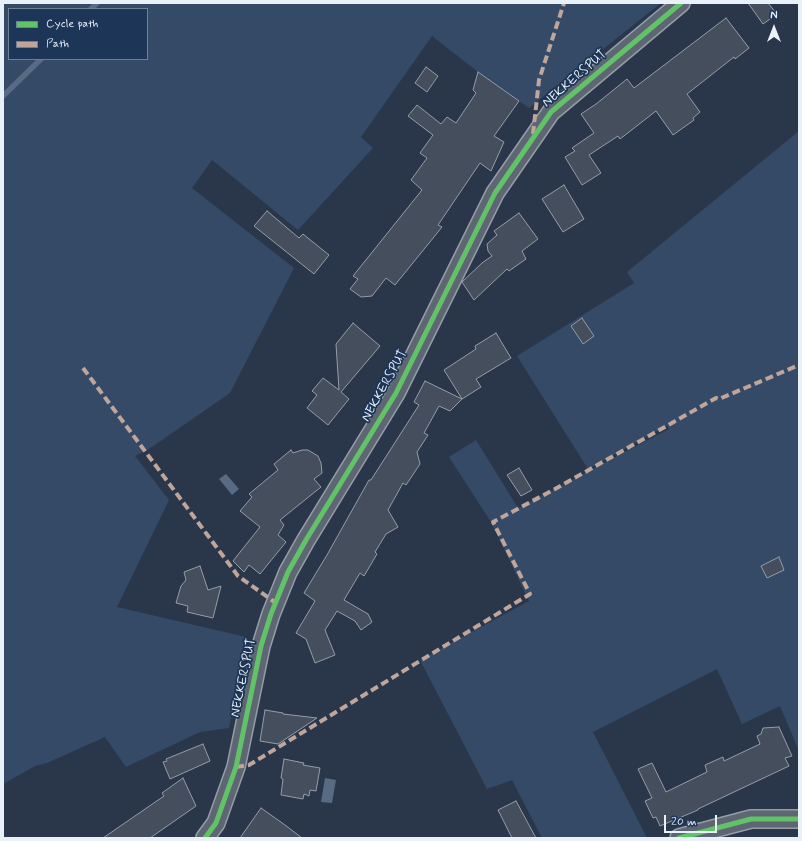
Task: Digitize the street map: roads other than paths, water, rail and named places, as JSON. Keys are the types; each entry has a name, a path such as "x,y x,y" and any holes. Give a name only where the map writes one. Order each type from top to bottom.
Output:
{"street":[{"name":"NEKKERSPUT","path":"205,838 216,823 236,767 261,646 271,614 288,572 396,392 495,193 551,112 681,3"},
{"path":"679,838 751,819 799,819"}],"waterway":[{"path":"92,8 97,3"},
{"path":"3,96 40,60"}]}
